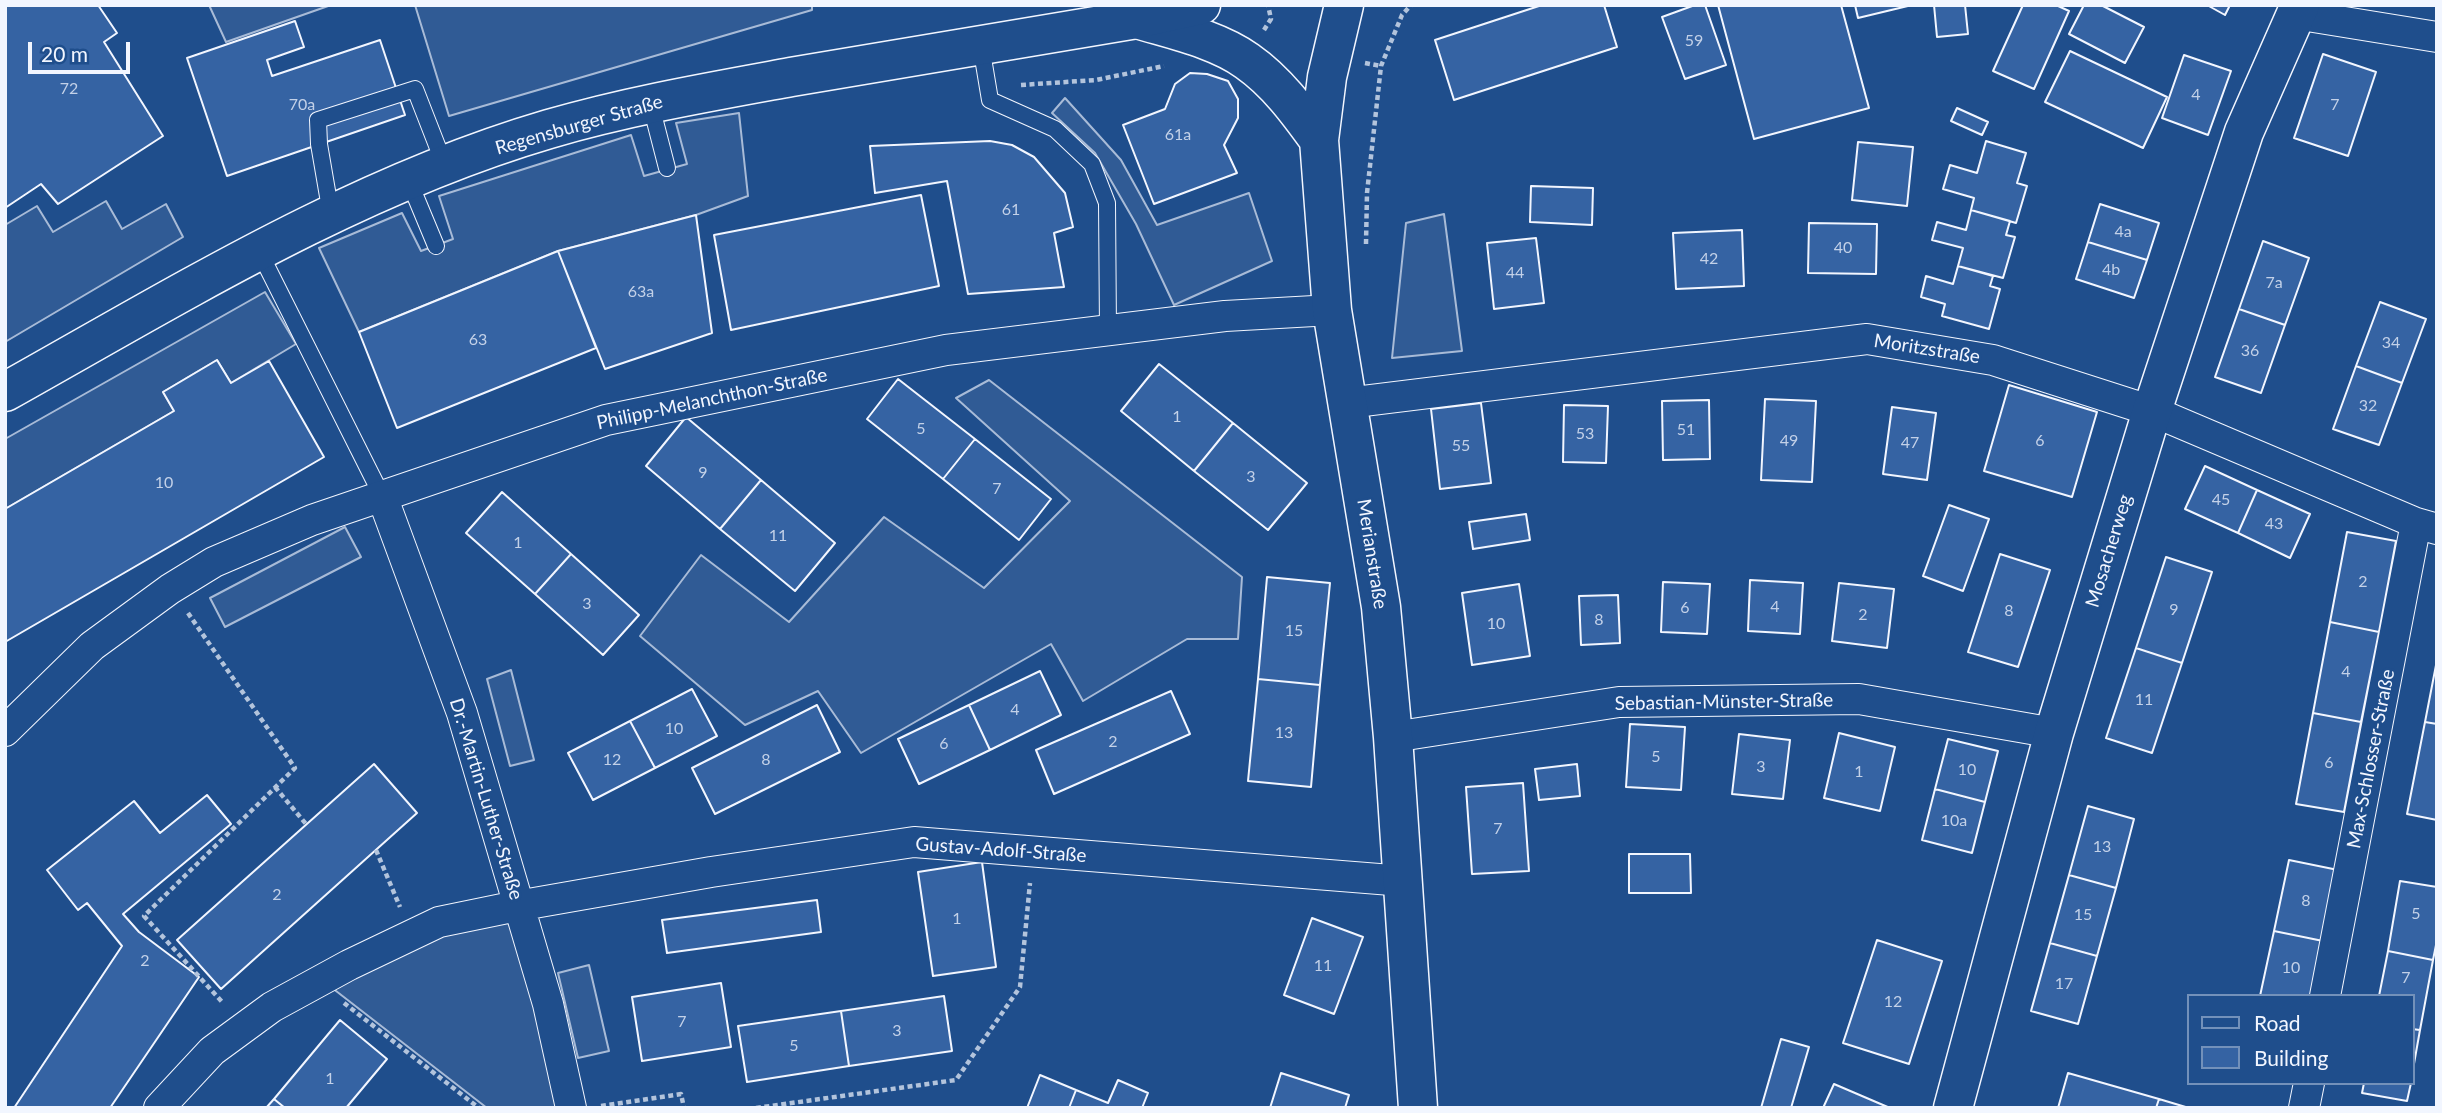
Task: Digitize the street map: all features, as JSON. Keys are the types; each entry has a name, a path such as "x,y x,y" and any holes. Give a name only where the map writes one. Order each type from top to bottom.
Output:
{"street":[{"name":"Regensburger Straße","path":"5,392 331,214 444,166 547,130 650,102 1137,19 1201,5"},
{"name":"Merianstraße","path":"1344,5 1327,77 1319,140 1332,310 1381,607 1404,881 1418,1108"},
{"path":"2297,9 2437,37"},
{"name":"Mosacherweg","path":"1953,1108 2054,733 2152,411 2244,132 2297,9"},
{"path":"1137,19 1203,39 1246,60 1280,89 1319,140"},
{"name":"Philipp-Melanchthon-Straße","path":"5,731 92,646 170,589 227,557 312,520 606,420 946,350 1225,316 1332,310"},
{"name":"Moritzstraße","path":"1347,403 1867,339 1993,360 2152,411 2426,526"},
{"name":"Dr.-Martin-Luther-Straße","path":"383,496 462,713 548,1004 570,1108"},
{"name":"Max-Schlosser-Straße","path":"2325,994 2426,526"},
{"name":"Sebastian-Münster-Straße","path":"1393,737 1619,702 1859,699 2054,733"},
{"name":"Gustav-Adolf-Straße","path":"159,1108 212,1051 272,1007 439,922 517,906 711,872 914,842 1404,881"},
{"path":"2304,1108 2309,1085"}],"lane":[{"path":"981,46 990,100 1055,128 1092,164 1107,204 1108,331"},
{"path":"331,214 320,156 318,120 415,89 444,166"},
{"path":"650,102 667,169"},
{"path":"409,181 436,246"},
{"path":"259,251 383,496"}],"path":[{"path":"1381,66 1402,15 1411,5"},
{"path":"988,88 1096,80 1169,65"},
{"path":"205,636 295,768 144,916 244,1027"},
{"path":"275,787 306,824"},
{"path":"376,850 411,935"},
{"path":"756,1108 956,1080 1020,987 1033,852"},
{"path":"317,982 480,1108"},
{"path":"590,1108 681,1094 684,1108"}],"shaded area":[{"path":"209,5 331,5 226,42"},
{"path":"415,5 812,5 812,10 449,116"},
{"path":"1065,98 1121,160 1157,225 1249,193 1272,261 1174,305 1136,224 1095,153 1052,113"},
{"path":"739,113 748,196 696,215 558,251 359,332 319,248 402,213 421,251 453,239 439,196 631,135 644,176 687,164 676,123"},
{"path":"106,201 122,229 166,204 183,237 5,342 5,225 37,206 53,232"},
{"path":"1444,214 1462,351 1392,358 1406,223"},
{"path":"265,292 296,344 231,383 217,360 163,392 174,411 5,509 5,439"},
{"path":"989,380 1242,577 1238,639 1187,639 1083,701 1051,644 861,753 818,691 745,725 640,636 701,555 789,622 884,517 984,588 1070,501 956,398"},
{"path":"345,527 361,557 225,627 210,598"},
{"path":"511,670 534,760 510,766 487,679"},
{"path":"515,912 561,1108 487,1108 327,984 443,926"},
{"path":"589,965 609,1051 578,1058 558,973"}],"building":[{"path":"5,5 98,5 117,33 104,42 163,136 58,204 41,184 5,208"},
{"path":"1542,5 1604,5 1617,47 1454,100 1435,40"},
{"path":"1695,5 1705,5 1726,65 1685,79 1662,17"},
{"path":"1718,5 1841,5 1869,108 1754,139"},
{"path":"1855,5 1912,5 1858,18"},
{"path":"1934,5 1965,5 1968,34 1937,37"},
{"path":"2023,5 2056,5 2069,11 2034,89 1993,71"},
{"path":"2084,5 2101,5 2144,27 2125,63 2069,34"},
{"path":"2207,5 2230,5 2225,15"},
{"path":"295,21 304,47 267,60 272,76 380,40 405,115 227,176 187,58"},
{"path":"2070,51 2167,97 2143,148 2045,102"},
{"path":"2323,54 2376,72 2348,156 2294,138"},
{"path":"2184,55 2231,71 2208,135 2162,118"},
{"path":"1190,73 1207,74 1228,81 1238,99 1238,118 1224,145 1237,173 1154,204 1123,125 1165,109 1175,84"},
{"path":"1957,108 1988,122 1982,135 1951,121"},
{"path":"990,141 1012,145 1034,157 1065,193 1073,227 1054,233 1064,287 968,294 947,181 875,193 870,146"},
{"path":"1986,141 2026,153 2017,183 2027,186 2016,223 1971,210 1974,198 1943,189 1950,165 1977,173"},
{"path":"1858,142 1913,147 1907,206 1852,200"},
{"path":"1531,186 1593,188 1592,225 1530,222"},
{"path":"921,195 939,286 731,330 714,235"},
{"path":"2100,204 2159,223 2147,260 2088,242"},
{"path":"1971,210 2010,221 2006,235 2015,237 2003,278 1958,266 1963,248 1932,240 1937,222 1966,230"},
{"path":"696,215 712,333 605,369 558,251"},
{"path":"1809,223 1877,224 1876,274 1808,273"},
{"path":"1742,230 1744,286 1676,289 1673,233"},
{"path":"1536,238 1544,303 1494,309 1487,243"},
{"path":"2263,241 2309,258 2285,325 2239,309"},
{"path":"2088,242 2147,260 2134,298 2076,279"},
{"path":"558,251 596,348 397,428 359,332"},
{"path":"1958,266 1993,276 1990,286 2000,289 1989,329 1942,316 1945,304 1921,297 1926,276 1953,284"},
{"path":"2380,302 2426,319 2402,383 2356,366"},
{"path":"2239,309 2285,325 2261,393 2215,377"},
{"path":"217,360 231,383 269,361 324,457 5,642 5,509 174,411 163,392"},
{"path":"1159,364 1233,423 1194,471 1121,411"},
{"path":"2356,366 2402,383 2379,445 2333,429"},
{"path":"898,379 975,439 943,479 867,419"},
{"path":"2009,385 2097,412 2072,497 1984,471"},
{"path":"1765,399 1816,401 1812,482 1761,480"},
{"path":"1709,400 1710,459 1663,460 1662,401"},
{"path":"1481,403 1491,483 1440,489 1431,409"},
{"path":"1564,405 1608,406 1606,463 1563,462"},
{"path":"1892,407 1936,413 1927,480 1883,474"},
{"path":"686,417 761,480 720,529 646,466"},
{"path":"1233,423 1307,483 1268,530 1194,471"},
{"path":"975,439 1051,499 1019,540 943,479"},
{"path":"2205,466 2257,490 2238,533 2185,509"},
{"path":"761,480 835,543 795,591 720,529"},
{"path":"2257,490 2310,514 2290,558 2238,533"},
{"path":"502,492 571,554 535,594 466,533"},
{"path":"1949,505 1989,519 1963,591 1923,576"},
{"path":"1526,514 1530,540 1473,549 1469,522"},
{"path":"2347,532 2396,541 2379,632 2330,622"},
{"path":"571,554 639,615 603,655 535,594"},
{"path":"2000,554 2050,570 2018,667 1968,652"},
{"path":"2166,557 2212,572 2182,663 2136,648"},
{"path":"1267,577 1330,583 1320,685 1258,679"},
{"path":"1750,580 1803,583 1800,634 1748,631"},
{"path":"1663,582 1710,584 1707,634 1661,632"},
{"path":"1839,583 1894,589 1887,648 1832,641"},
{"path":"1519,584 1530,656 1472,665 1462,593"},
{"path":"1618,595 1620,643 1581,645 1579,596"},
{"path":"2330,622 2379,632 2361,722 2313,713"},
{"path":"2136,648 2182,663 2152,753 2106,738"},
{"path":"2437,660 2437,724 2425,722"},
{"path":"1040,671 1061,715 990,750 969,705"},
{"path":"1258,679 1320,685 1311,787 1248,781"},
{"path":"692,689 717,736 655,768 630,721"},
{"path":"1171,691 1190,734 1054,794 1036,750"},
{"path":"817,705 840,752 715,814 692,768"},
{"path":"969,705 990,750 919,784 898,739"},
{"path":"2313,713 2361,722 2344,812 2296,804"},
{"path":"630,721 655,768 593,800 568,753"},
{"path":"2425,722 2437,724 2437,820 2407,814"},
{"path":"1630,724 1685,727 1681,790 1626,787"},
{"path":"1839,733 1895,747 1880,811 1824,798"},
{"path":"1739,734 1790,740 1783,799 1732,794"},
{"path":"1948,739 1998,751 1985,802 1935,789"},
{"path":"374,764 417,813 221,989 177,940"},
{"path":"1577,764 1580,796 1539,800 1535,769"},
{"path":"1523,783 1529,871 1472,874 1466,787"},
{"path":"1935,789 1985,802 1972,853 1922,840"},
{"path":"207,795 231,824 123,914 139,932 199,977 110,1108 14,1108 122,946 87,903 78,910 47,870 134,801 160,833"},
{"path":"2088,806 2134,819 2116,888 2069,875"},
{"path":"1629,854 1690,854 1691,893 1629,893"},
{"path":"2289,860 2338,870 2323,941 2274,931"},
{"path":"982,862 996,967 933,976 918,872"},
{"path":"2069,875 2116,888 2097,956 2050,943"},
{"path":"2400,881 2437,887 2437,940 2433,960 2388,951"},
{"path":"817,900 821,932 667,953 662,920"},
{"path":"1312,918 1363,937 1334,1014 1284,995"},
{"path":"2274,931 2323,941 2311,994 2260,994"},
{"path":"1877,940 1942,961 1909,1064 1843,1043"},
{"path":"2050,943 2097,956 2078,1024 2031,1011"},
{"path":"2388,951 2433,960 2420,1030 2414,1029 2414,994 2379,994"},
{"path":"721,983 731,1047 642,1061 632,997"},
{"path":"944,996 952,1051 849,1066 841,1011"},
{"path":"841,1011 849,1066 747,1082 738,1026"},
{"path":"340,1020 387,1059 346,1108 285,1108 274,1099"},
{"path":"2414,1029 2420,1030 2414,1064"},
{"path":"1781,1039 1809,1047 1791,1108 1761,1108"},
{"path":"1281,1073 1349,1095 1345,1108 1270,1108"},
{"path":"2068,1073 2159,1099 2156,1108 2058,1108"},
{"path":"1040,1075 1076,1090 1069,1108 1027,1108"},
{"path":"1118,1080 1148,1093 1142,1108 1069,1108 1076,1090 1108,1103"},
{"path":"1834,1084 1890,1108 1823,1108"},
{"path":"2364,1085 2411,1085 2407,1101 2362,1093"},
{"path":"274,1099 285,1108 266,1108"},
{"path":"2159,1099 2189,1108 2156,1108"}]}
